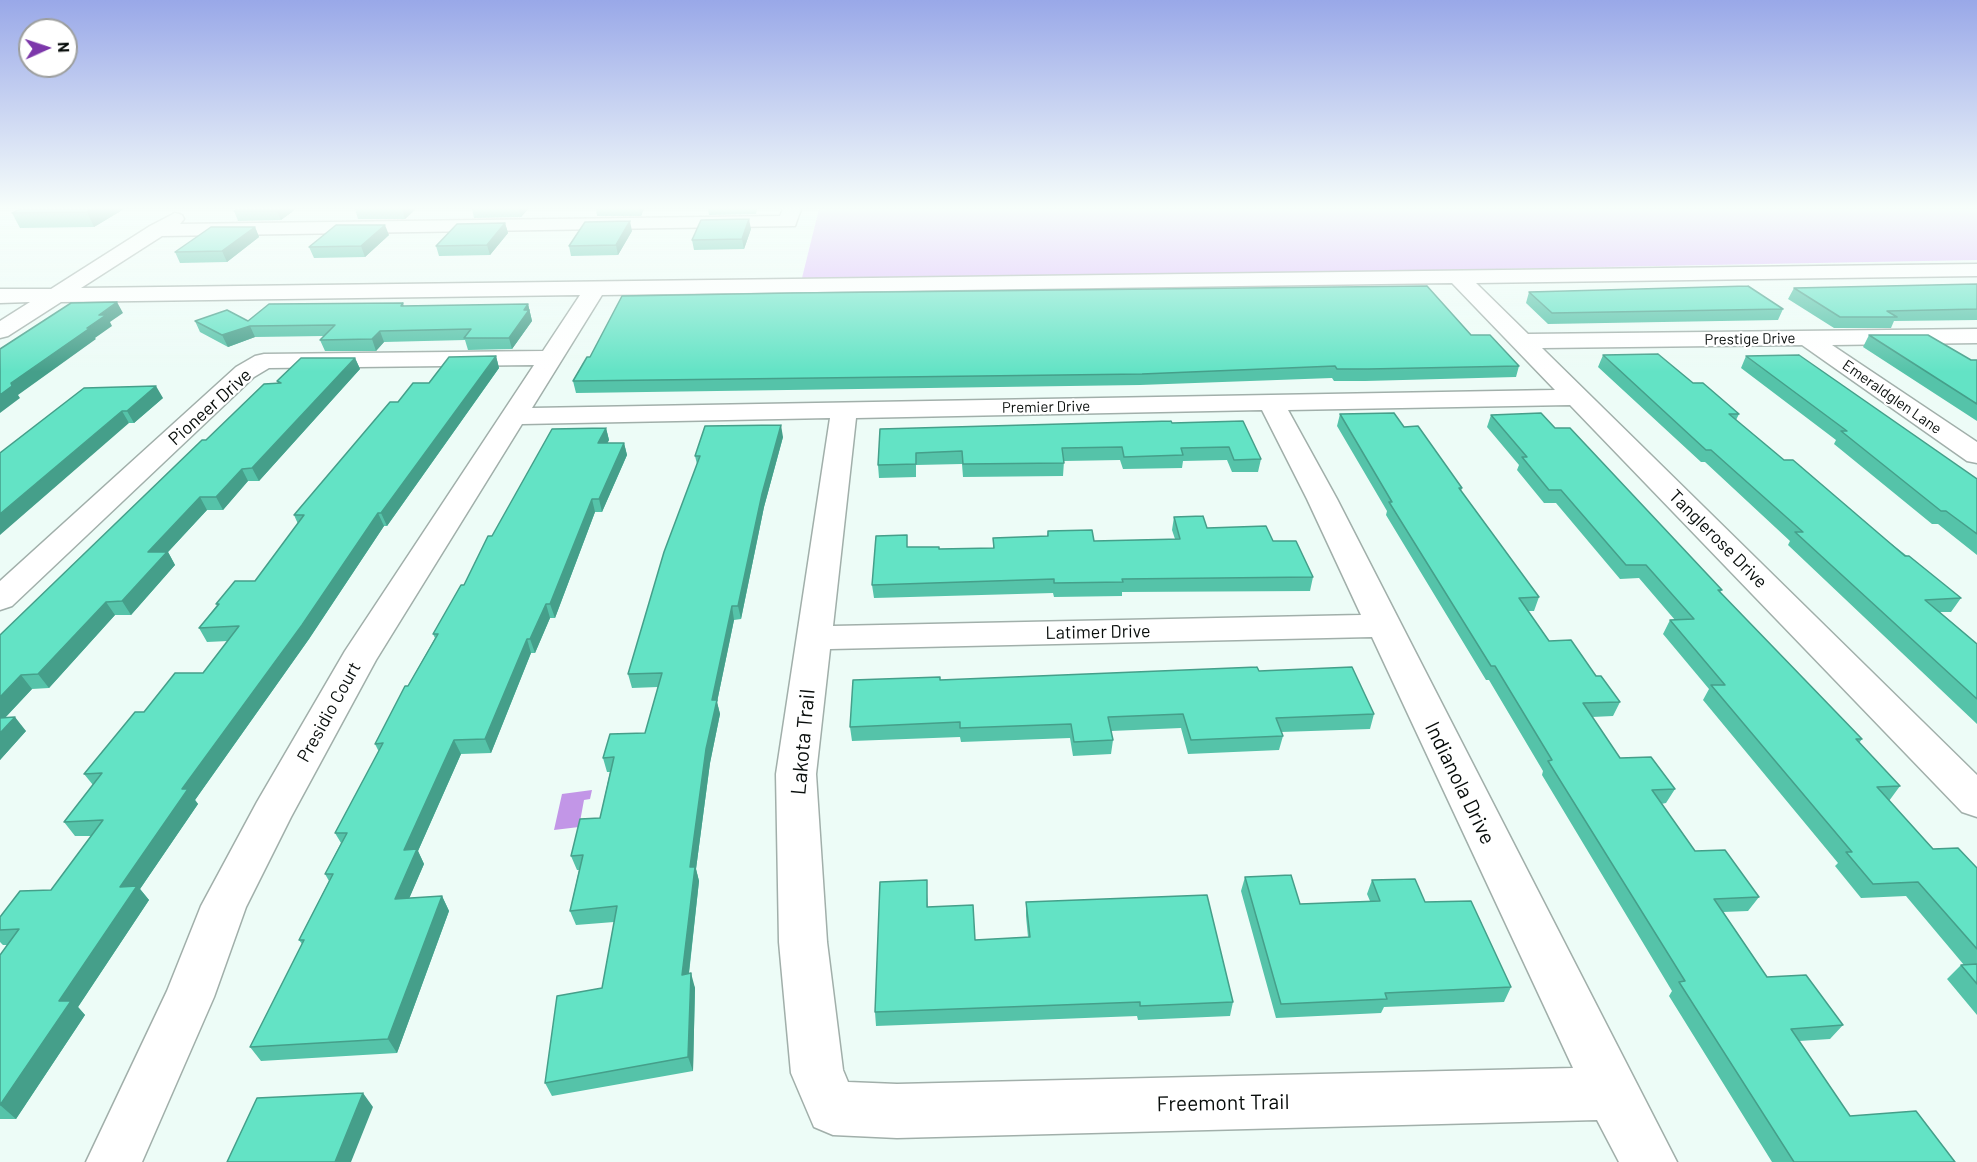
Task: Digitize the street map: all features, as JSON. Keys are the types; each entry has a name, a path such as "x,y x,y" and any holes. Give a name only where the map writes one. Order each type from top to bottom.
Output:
{"street":[{"path":"0,331 106,263"},
{"path":"0,296 1977,270"},
{"name":"Tanglerose Drive","path":"1459,278 1977,801"},
{"name":"Presidio Court","path":"114,1162 189,997 224,906 272,814 358,660 595,289"},
{"name":"Prestige Drive","path":"1523,341 1977,336"},
{"name":"Emeraldglen Lane","path":"1808,338 1977,455"},
{"name":"Pioneer Drive","path":"0,599 245,372 264,361 550,358"},
{"name":"Premier Drive","path":"514,416 1578,397"},
{"name":"Indianola Drive","path":"1270,403 1322,499 1612,1094 1649,1162"},
{"name":"Lakota Trail","path":"833,1108 817,1072 803,942 796,774 844,410"},
{"name":"Latimer Drive","path":"813,638 1382,626"},
{"name":"Freemont Trail","path":"833,1108 897,1111 1612,1094"}],"shaded area":[{"path":"806,263 1805,263 801,282"},
{"path":"592,790 590,799 584,800 579,827 554,830 562,794"}],"building":[{"path":"1977,284 1977,309 1887,311 1897,317 1840,317 1794,288"},
{"path":"1427,286 1471,335 1490,335 1519,366 1337,369 1335,366 1142,374 573,381 587,357 590,357 622,296"},
{"path":"1748,286 1783,309 1552,313 1529,292"},
{"path":"117,302 99,315 106,315 87,328 90,328 11,383 12,386 0,395 0,349 71,303"},
{"path":"403,303 401,306 528,304 524,310 529,310 509,338 464,338 471,329 380,331 372,339 320,340 335,325 250,326 222,335 195,321 227,310 248,321 269,304"},
{"path":"1869,335 1928,335 1971,360 1977,360 1977,404"},
{"path":"1658,354 1693,383 1703,383 1739,414 1729,414 1784,460 1793,460 1905,556 1909,556 1961,598 1925,600 1977,644 1977,699 1795,532 1803,532 1711,450 1706,450 1603,355"},
{"path":"1799,355 1977,479 1977,534 1946,511 1941,511 1841,431 1847,431 1746,356"},
{"path":"496,356 381,513 378,513 302,625 182,789 188,789 120,887 137,886 59,1001 71,1001 0,1105 0,955 19,929 0,930 0,917 20,891 51,890 103,820 64,822 102,773 84,774 135,712 144,712 175,673 203,673 239,626 199,628 235,581 255,581 304,515 294,515 390,402 398,402 413,383 429,383 449,357"},
{"path":"301,358 355,358 252,468 242,469 216,497 200,497 148,552 167,552 122,601 106,602 38,674 21,675 0,697 0,635 202,440 206,440 264,384 281,383 277,381"},
{"path":"156,386 127,411 122,411 0,514 0,453 84,388"},
{"path":"1394,413 1404,427 1418,426 1462,488 1459,488 1539,597 1519,598 1549,641 1571,640 1596,676 1601,676 1620,702 1583,703 1620,758 1651,757 1675,789 1652,790 1695,851 1725,850 1759,897 1714,899 1767,977 1806,975 1843,1025 1791,1029 1850,1116 1916,1111 1955,1162 1794,1162 1679,982 1685,981 1548,761 1552,760 1495,666 1491,666 1389,502 1392,502 1340,414"},
{"path":"1541,413 1555,428 1570,428 1722,590 1718,590 1862,739 1856,739 1900,786 1877,787 1933,849 1958,848 1977,868 1977,949 1918,882 1873,884 1846,852 1852,852 1711,685 1725,685 1670,620 1694,619 1646,565 1626,565 1561,490 1549,490 1522,457 1527,457 1491,415"},
{"path":"1171,421 1172,423 1243,421 1261,459 1234,460 1229,447 1181,448 1183,455 1124,457 1122,447 1062,448 1064,463 963,464 962,451 916,453 916,464 878,465 880,429"},
{"path":"781,425 762,494 738,606 732,606 712,700 717,700 706,749 690,867 695,867 682,975 691,973 688,1057 545,1083 557,996 602,988 617,906 570,911 583,855 571,856 580,819 600,818 614,757 603,758 610,734 645,733 662,673 628,674 664,552 700,456 695,456 705,426"},
{"path":"606,428 598,443 624,443 599,499 592,499 550,604 546,604 530,639 527,639 485,739 454,740 404,850 417,849 395,899 442,896 388,1039 250,1047 304,940 299,940 333,874 325,874 347,833 335,833 383,743 375,744 405,686 408,686 438,634 433,634 461,585 464,585 488,536 492,536 552,429"},
{"path":"1203,516 1207,528 1266,526 1273,541 1296,541 1313,577 1122,579 1123,582 1054,583 1054,579 872,585 876,536 907,535 907,547 939,547 939,549 994,548 993,538 1048,536 1048,531 1092,530 1094,541 1180,539 1174,517"},
{"path":"1257,667 1259,671 1352,667 1374,714 1276,718 1283,736 1191,740 1183,714 1108,717 1113,740 1074,742 1071,724 960,728 960,722 850,727 853,680 940,677 940,680"},
{"path":"15,717 0,733 0,718"},
{"path":"1291,875 1300,904 1380,901 1372,880 1415,879 1425,902 1471,901 1511,987 1385,993 1387,999 1281,1004 1245,877"},
{"path":"927,880 927,907 973,905 975,940 1030,937 1026,902 1207,895 1233,1002 1140,1006 1140,1002 875,1012 880,882"},
{"path":"1977,964 1977,984 1961,965"},
{"path":"363,1093 335,1162 227,1162 257,1098"}]}
